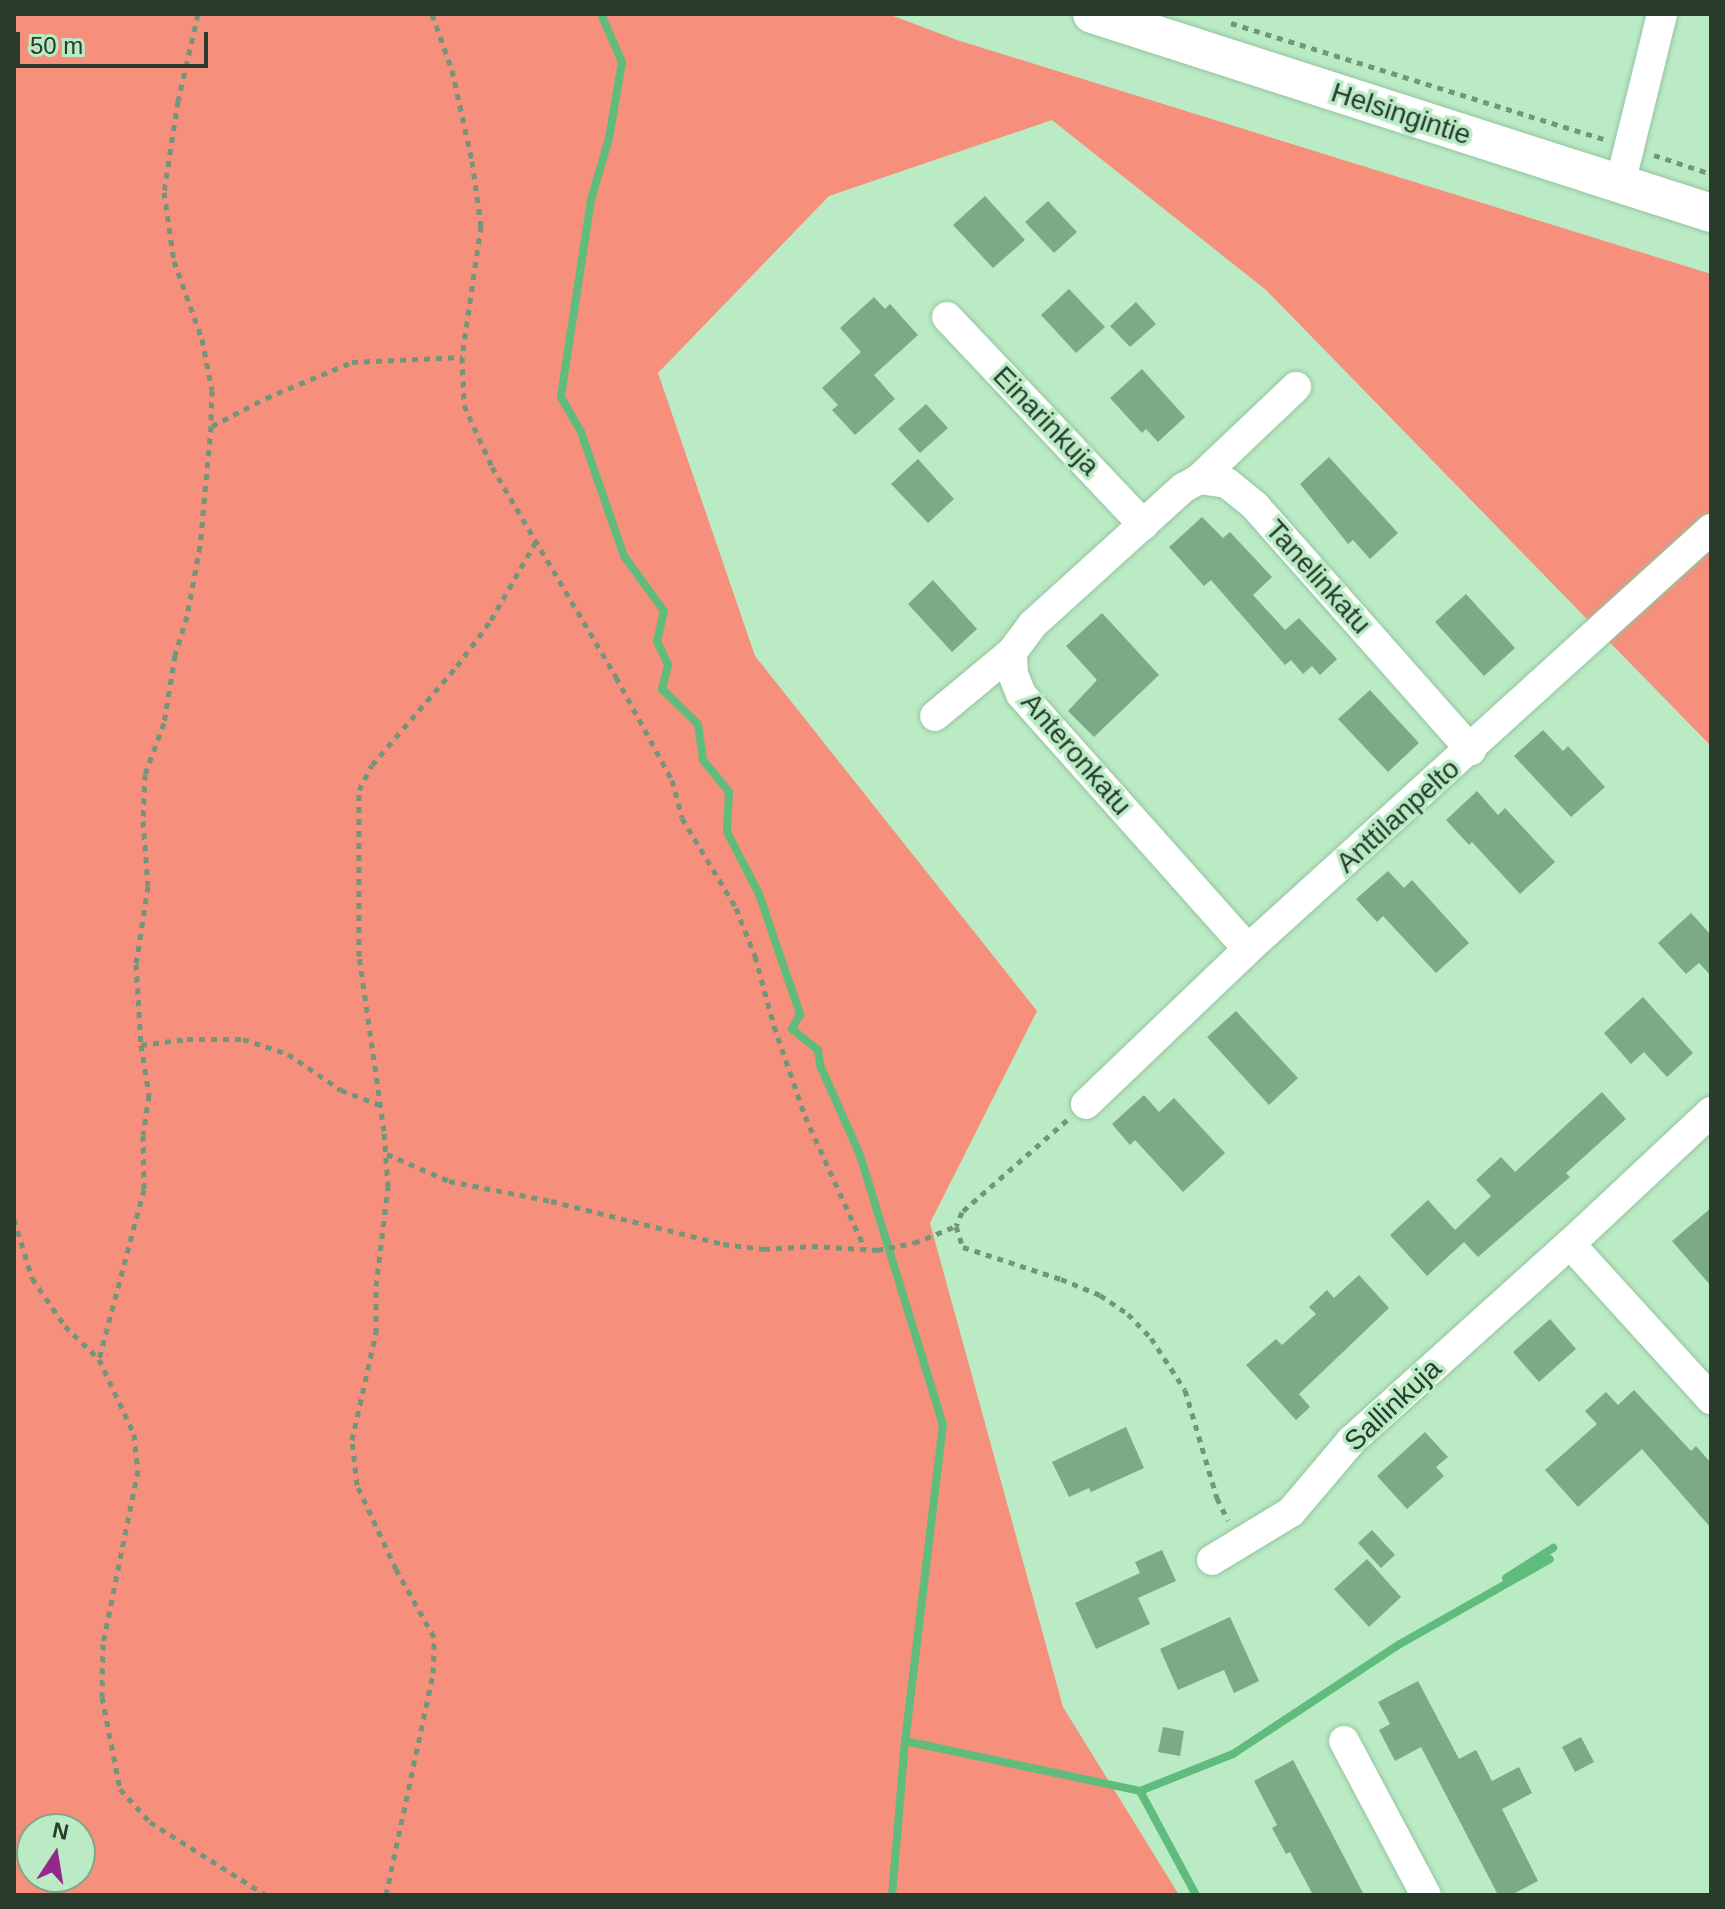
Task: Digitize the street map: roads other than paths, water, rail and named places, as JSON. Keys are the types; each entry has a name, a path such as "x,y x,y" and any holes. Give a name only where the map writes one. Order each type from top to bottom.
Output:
{"main road":[{"name":"Helsingintie","path":"1092,14 1711,213"}],"street":[{"path":"1620,184 1662,14"},
{"name":"Einarinkuja","path":"947,317 1144,525"},
{"path":"935,716 1012,652 1032,625 1183,488 1199,479 1296,387"},
{"name":"Tanelinkatu","path":"1199,479 1227,483 1255,506 1471,750"},
{"name":"Anttilanpelto","path":"1086,1104 1248,949 1471,750 1711,529"},
{"name":"Anteronkatu","path":"1012,652 1013,674 1021,694 1248,949"},
{"name":"Sallinkuja","path":"1212,1560 1291,1512 1352,1440 1711,1112"},
{"path":"1570,1244 1711,1399"},
{"path":"1344,1741 1426,1895"}],"waterway":[{"path":"601,14 622,62 609,138 591,200 561,397 581,432 624,556 664,611 657,641 668,665 662,689 698,724 703,760 729,792 727,832 759,894 800,1014 792,1029 818,1050 820,1065 860,1155 943,1424 905,1741 892,1895"},
{"path":"1506,1578 1553,1548"},
{"path":"905,1741 1140,1791 1233,1754 1400,1644 1550,1559"},
{"path":"1140,1791 1196,1895"}]}
